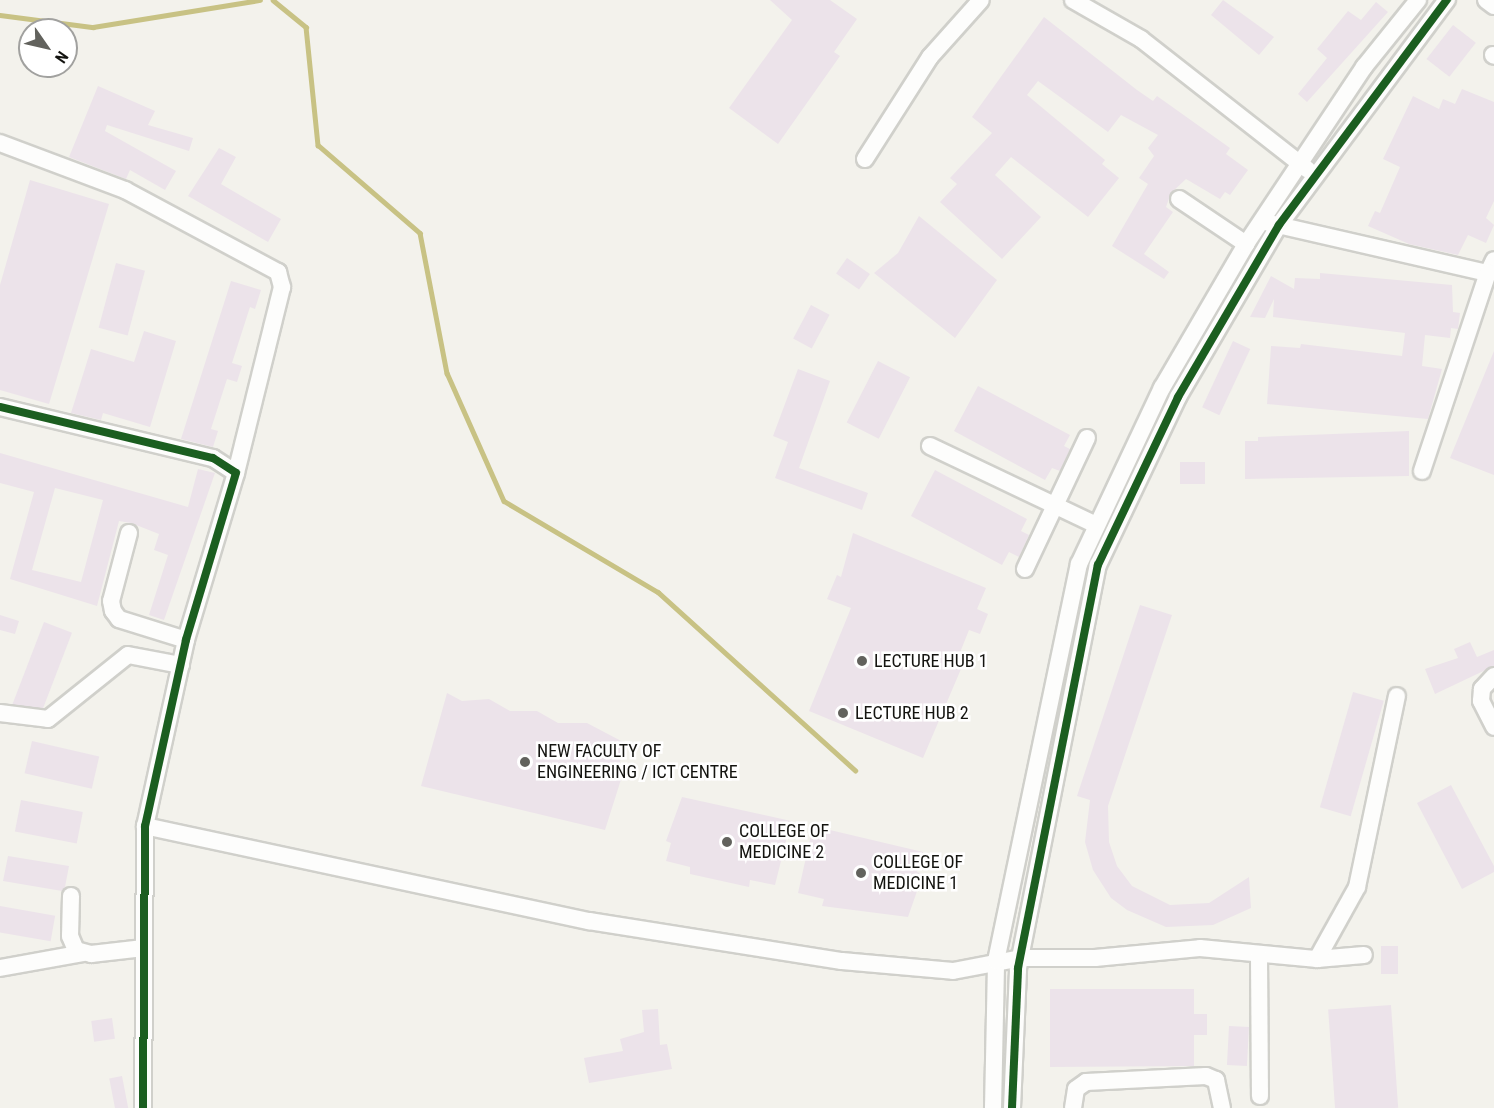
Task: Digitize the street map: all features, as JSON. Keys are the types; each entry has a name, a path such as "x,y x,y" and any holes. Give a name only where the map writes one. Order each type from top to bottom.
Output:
{"street":[{"path":"865,159 930,57 981,0"},
{"path":"1073,0 1141,39 1314,174"},
{"path":"993,1108 996,961 1066,613 1079,564 1162,388 1246,244 1364,67 1418,0"},
{"path":"1012,1108 1021,958 1086,613 1098,566 1178,397 1279,225 1314,174 1446,0"},
{"path":"1486,0 1494,6"},
{"path":"0,143 125,190 281,276 255,411 186,640 145,826 143,1108"},
{"path":"1179,199 1246,244"},
{"path":"1262,220 1491,267 1422,471"},
{"path":"0,407 213,458 236,473"},
{"path":"1025,569 1087,438"},
{"path":"930,446 1096,525"},
{"path":"1111,492 1128,499"},
{"path":"129,532 111,601 113,611 119,619 186,640"},
{"path":"0,713 48,719 128,655 181,664"},
{"path":"1494,676 1482,689 1481,701 1494,727"},
{"path":"1317,959 1357,886 1397,696"},
{"path":"145,826 589,921 842,961 953,971 1021,958 1066,959 1200,948 1259,956 1317,959 1364,955"},
{"path":"71,896 71,943 83,953"},
{"path":"0,968 83,953 144,948"},
{"path":"1259,956 1260,1096"},
{"path":"1073,1108 1076,1089 1086,1082 1206,1076 1216,1080 1222,1108"}],"building":[{"path":"770,0 830,0 857,19 834,52 840,56 778,144 729,108 792,20"},
{"path":"1223,0 1274,37 1259,55 1211,15"},
{"path":"1376,2 1388,12 1307,102 1298,94 1327,58 1317,49 1348,11 1361,20"},
{"path":"1044,17 1137,90 1153,101 1157,96 1230,148 1226,154 1248,170 1230,195 1225,192 1220,199 1186,179 1171,193 1166,207 1173,212 1144,254 1169,272 1164,279 1112,246 1148,184 1139,178 1154,156 1148,148 1158,135 1121,115 1108,132 1038,81 1027,95 1105,160 1102,164 1119,178 1088,217 1011,157 995,175 1041,217 1002,259 940,202 957,184 950,178 992,133 972,117"},
{"path":"1453,25 1476,43 1449,77 1427,59"},
{"path":"98,86 155,111 148,125 193,138 189,151 107,125 105,131 176,171 165,190 130,170 126,179 69,157"},
{"path":"1462,89 1494,102 1494,201 1486,218 1494,225 1486,243 1468,235 1458,255 1409,244 1368,226 1375,211 1380,213 1400,167 1383,159 1413,96 1439,109 1443,99 1455,104"},
{"path":"219,148 236,157 221,184 281,219 268,242 188,196"},
{"path":"30,180 109,204 49,404 0,390 0,285"},
{"path":"919,216 997,280 955,338 874,273 898,253"},
{"path":"847,258 870,274 859,290 836,274"},
{"path":"116,263 145,271 128,335 99,328"},
{"path":"1320,273 1452,285 1453,312 1460,313 1458,329 1451,328 1450,338 1425,335 1422,366 1442,369 1428,419 1267,404 1271,346 1300,348 1301,344 1402,356 1405,333 1273,317 1274,299 1265,318 1250,317 1271,276 1294,289 1295,278 1320,279"},
{"path":"231,281 261,290 255,309 250,307 232,363 242,366 237,382 227,379 211,429 218,431 213,447 181,439"},
{"path":"811,305 830,315 812,348 793,339"},
{"path":"144,331 176,341 150,427 103,413 101,420 71,413 91,349 134,362"},
{"path":"1233,341 1250,349 1219,415 1202,407"},
{"path":"1494,351 1494,475 1450,458"},
{"path":"878,361 910,377 879,439 847,422"},
{"path":"798,369 830,381 799,468 868,493 862,510 775,478 788,442 773,436"},
{"path":"978,386 1070,435 1064,446 1070,449 1060,471 1052,468 1045,480 954,431"},
{"path":"1409,431 1409,476 1245,479 1245,441 1258,441 1258,437"},
{"path":"0,453 188,507 198,469 215,473 164,620 149,615 168,555 154,550 159,534 131,523 119,521 97,606 10,579 34,492 0,483","holes":["55,488 103,500 81,582 32,570"]},
{"path":"1180,462 1205,462 1205,484 1180,484"},
{"path":"935,470 1027,519 1021,531 1029,535 1019,557 1009,552 1002,565 911,516"},
{"path":"853,533 986,588 977,609 988,614 980,634 969,630 957,660 964,662 923,758 809,711 851,608 827,599 837,575 841,577"},
{"path":"1140,605 1172,615 1108,806 1109,842 1117,866 1132,886 1170,905 1209,903 1249,877 1251,908 1213,925 1166,927 1127,910 1111,898 1093,870 1085,842 1090,800 1077,796"},
{"path":"0,615 19,621 15,634 0,630"},
{"path":"44,622 72,633 40,715 12,704"},
{"path":"1470,642 1477,657 1494,650 1494,666 1435,694 1425,669 1458,658 1454,649"},
{"path":"1353,692 1384,701 1351,816 1320,807"},
{"name":"NEW FACULTY OF ENGINEERING / ICT CENTRE","path":"447,693 462,701 489,699 510,711 537,711 558,723 587,723 625,743 618,769 624,770 605,830 421,786"},
{"path":"32,741 99,757 92,789 25,773"},
{"path":"1451,785 1494,866 1494,872 1462,889 1417,803"},
{"name":"COLLEGE OF MEDICINE 2","path":"682,797 791,821 775,885 750,880 749,887 690,874 690,867 666,861 671,843 666,841"},
{"path":"21,800 83,812 77,843 15,831"},
{"name":"COLLEGE OF MEDICINE 1","path":"813,826 923,852 917,872 923,874 908,917 822,906 824,899 798,893"},
{"path":"8,856 69,866 65,887 62,891 3,881"},
{"path":"0,906 55,916 51,941 0,932"},
{"path":"1381,946 1398,946 1398,974 1381,974"},
{"path":"1050,989 1194,989 1194,1014 1207,1014 1207,1035 1194,1035 1194,1066 1050,1067"},
{"path":"1391,1005 1398,1108 1335,1108 1328,1009"},
{"path":"658,1009 660,1045 667,1044 672,1069 589,1083 584,1058 623,1051 620,1039 644,1032 642,1010"},
{"path":"112,1018 115,1039 94,1042 91,1021"},
{"path":"1229,1026 1249,1027 1247,1066 1227,1065"},
{"path":"122,1076 128,1108 115,1108 109,1078"}],"waterway":[{"path":"0,15 93,27 260,0"},
{"path":"273,0 306,27 318,145 420,233 447,373 504,501 658,592 855,770"}],"cycle path":[{"path":"1012,1108 1018,968 1098,565 1178,397 1279,225 1447,0"},
{"path":"0,407 213,458 236,473 186,640 145,826 143,1108"}],"place":[{"name":"LECTURE HUB 1","path":"862,661"},
{"name":"LECTURE HUB 2","path":"843,713"},
{"name":"NEW FACULTY OF ENGINEERING / ICT CENTRE","path":"525,762"},
{"name":"COLLEGE OF MEDICINE 2","path":"727,842"},
{"name":"COLLEGE OF MEDICINE 1","path":"861,873"}]}
